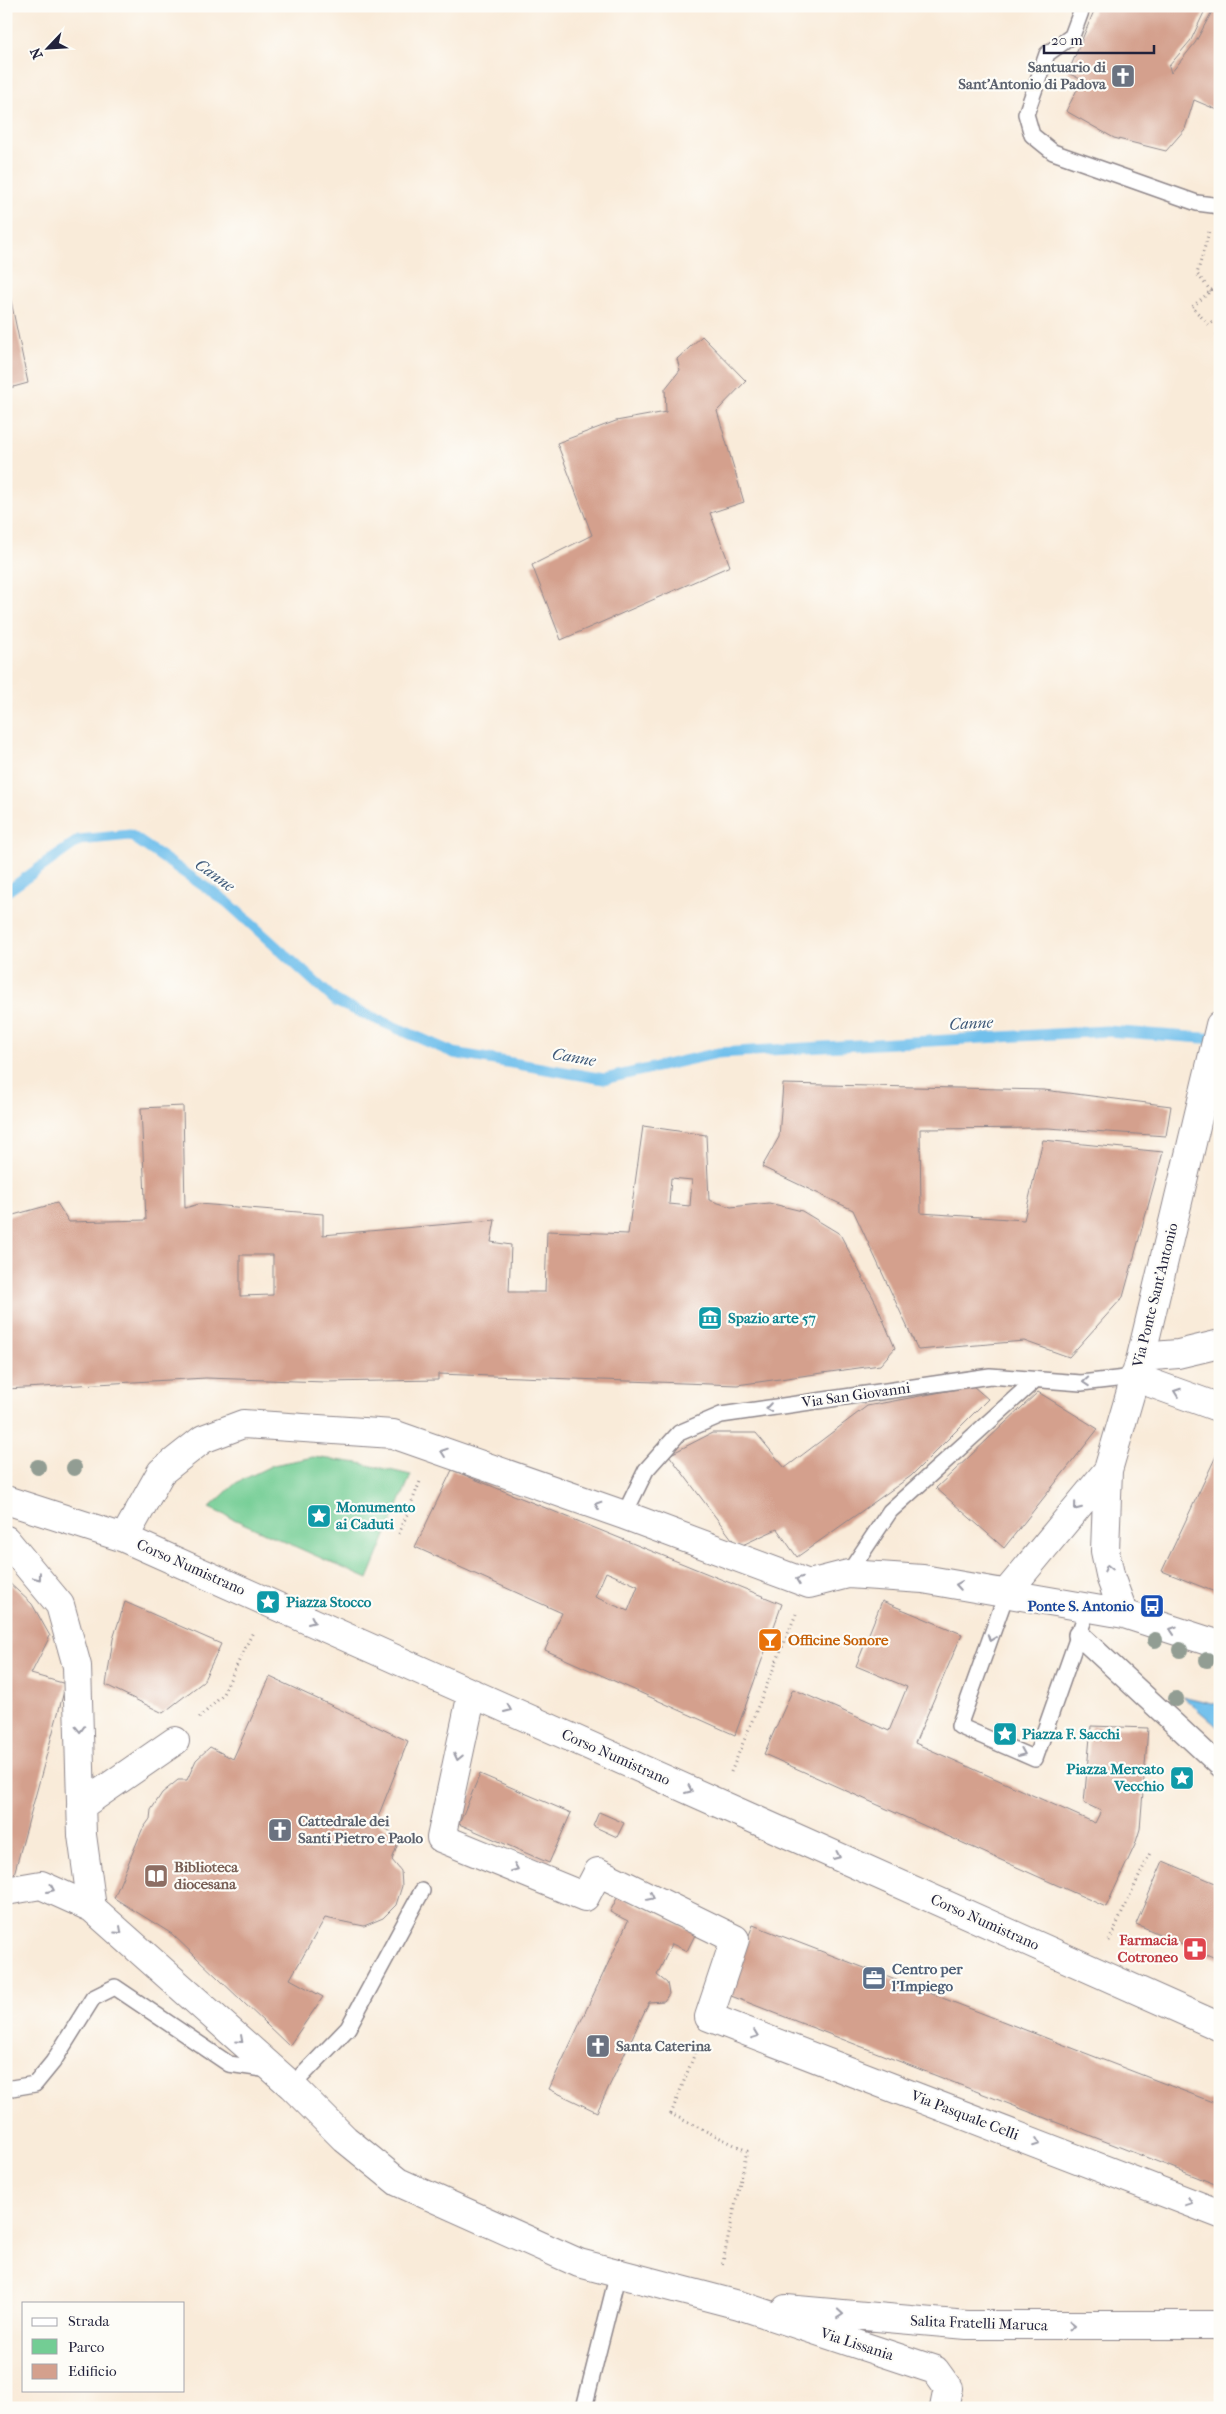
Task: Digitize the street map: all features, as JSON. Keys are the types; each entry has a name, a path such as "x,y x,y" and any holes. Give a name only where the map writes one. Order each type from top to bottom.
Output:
{"street":[{"name":"Via Ponte Sant'Antonio","path":"1108,1470 1138,1367 1220,1025"},
{"path":"1138,1367 1178,1354 1220,1344"},
{"path":"1138,1367 1220,1408"},
{"path":"124,1538 162,1472 203,1439 243,1424 393,1434 624,1514 809,1584 848,1574 923,1579 1007,1592 1124,1614 1220,1645"},
{"path":"1007,1592 1108,1470"},
{"path":"1108,1470 1105,1551 1111,1579 1124,1614"},
{"name":"Corso Numistrano","path":"6,1500 124,1538 1220,2027"},
{"path":"6,1540 60,1605 77,1666 82,1836 92,1908"},
{"path":"1079,1634 1220,1766"},
{"path":"472,1693 441,1838 585,1897 598,1872 735,1939 709,2017"},
{"path":"81,1806 175,1741"},
{"path":"6,1891 41,1885 92,1908 283,2078 345,2139 398,2182 579,2263 727,2302"},
{"name":"Via Pasquale Celli","path":"709,2017 1220,2214"},
{"name":"Salita Fratelli Maruca","path":"727,2302 967,2325 1220,2325"},
{"name":"Via Lissania","path":"727,2302 935,2370 948,2388 947,2407"}],"lane":[{"path":"1083,6 1072,36 1048,54 1026,114 1032,135 1053,152 1197,203 1218,207"},
{"name":"Via San Giovanni","path":"624,1514 646,1470 679,1433 721,1415 990,1376 1034,1381 1081,1383 1138,1367"},
{"path":"848,1574 890,1511 1034,1381"},
{"path":"1007,1592 959,1726 1035,1759 1088,1608"},
{"path":"6,2089 35,2084 53,2062 92,1998 115,1987 229,2064 283,2078 348,2028 422,1891"},
{"path":"584,2408 618,2273"}],"path":[{"path":"1211,291 1197,274 1218,207"},
{"path":"1220,283 1192,307 1209,326 1220,317"},
{"path":"1220,331 1216,334 1220,338"},
{"path":"399,1534 433,1448"},
{"path":"718,1803 809,1584"},
{"path":"175,1741 222,1696 268,1602"},
{"path":"1121,1915 1150,1853"},
{"path":"709,2017 670,2114 747,2151 727,2302"}],"green space":[{"path":"313,1457 359,1463 411,1475 368,1579 209,1508 236,1483 273,1465"}],"water":[{"path":"1182,1696 1220,1705 1220,1729"}],"building":[{"name":"Santuario di Sant'Antonio di Padova","path":"1096,6 1207,6 1191,40 1169,66 1171,73 1195,43 1215,6 1220,16 1220,111 1194,100 1185,129 1166,151 1114,138 1066,111 1082,80 1068,73"},
{"path":"10,296 28,383 6,389 6,297"},
{"path":"702,336 746,381 717,411 744,502 710,513 730,566 561,640 532,565 592,535 557,443 616,421 666,412 665,389 680,370 677,359"},
{"path":"783,1084 1044,1090 1171,1106 1166,1136 1048,1128 920,1129 921,1213 1024,1220 1043,1140 1163,1152 1123,1297 1069,1357 1024,1341 918,1350 853,1210 762,1167 779,1137"},
{"path":"183,1106 185,1208 199,1204 323,1214 323,1235 495,1220 491,1242 511,1245 509,1292 545,1292 547,1231 628,1234 643,1126 706,1135 709,1200 731,1207 769,1203 802,1211 840,1234 876,1303 895,1348 880,1365 737,1385 438,1374 438,1380 326,1382 206,1378 6,1389 6,1217 57,1203 69,1222 146,1220 141,1108","holes":["671,1178 692,1180 690,1206 669,1204","240,1255 273,1255 273,1295 240,1296"]},
{"path":"973,1386 988,1399 911,1476 797,1557 777,1529 738,1547 669,1455 712,1433 756,1433 785,1468 867,1406"},
{"path":"1038,1392 1098,1429 1004,1548 936,1488"},
{"path":"1217,1454 1220,1455 1220,1594 1162,1571"},
{"path":"452,1470 782,1604 735,1735 545,1650 562,1613 415,1547","holes":["606,1572 638,1586 628,1611 595,1597"]},
{"path":"6,1580 32,1604 50,1636 31,1674 66,1684 13,1878 6,1875"},
{"path":"882,1601 962,1634 915,1743 1095,1823 1101,1811 1084,1803 1091,1726 1148,1728 1140,1829 1135,1845 1106,1907 764,1754 793,1689 889,1731 907,1687 856,1666"},
{"path":"125,1602 221,1644 203,1682 163,1713 106,1685 113,1639"},
{"name":"Cattedrale dei Santi Pietro e Paolo","path":"270,1677 408,1741 376,1822 400,1838 392,1860 401,1871 402,1886 396,1905 383,1918 364,1926 325,1918 290,1979 323,1997 289,2046 172,1934 114,1898 142,1830 150,1819 151,1810 162,1793 178,1780 187,1780 196,1760 210,1747 233,1759"},
{"path":"480,1774 571,1813 549,1863 459,1824"},
{"path":"599,1812 624,1823 617,1837 593,1826"},
{"path":"1163,1861 1220,1885 1220,1960 1136,1924"},
{"name":"Santa Caterina","path":"618,1896 696,1933 687,1951 672,1944 657,1975 667,1983 669,1994 664,2001 649,2002 597,2112 549,2089 628,1921 610,1912"},
{"path":"753,1925 1220,2105 1220,2186 726,1994"}],"waterway":[{"name":"Canne","path":"6,892 79,840 130,835 227,902 337,1002 454,1053 604,1079 718,1053 1107,1031 1217,1039"}],"place":[{"name":"Santuario di Sant'Antonio di Padova","path":"1123,76"},
{"name":"Spazio arte 57","path":"710,1318"},
{"name":"Monumento ai Caduti","path":"319,1516"},
{"name":"Piazza Stocco","path":"268,1602"},
{"name":"Ponte S. Antonio","path":"1152,1606"},
{"name":"Officine Sonore","path":"770,1640"},
{"name":"Piazza F. Sacchi","path":"1005,1734"},
{"name":"Piazza Mercato Vecchio","path":"1182,1778"},
{"name":"Cattedrale dei Santi Pietro e Paolo","path":"280,1830"},
{"name":"Biblioteca diocesana","path":"156,1876"},
{"name":"Farmacia Cotroneo","path":"1195,1949"},
{"name":"Centro per l'Impiego","path":"874,1978"},
{"name":"Santa Caterina","path":"598,2046"}]}
